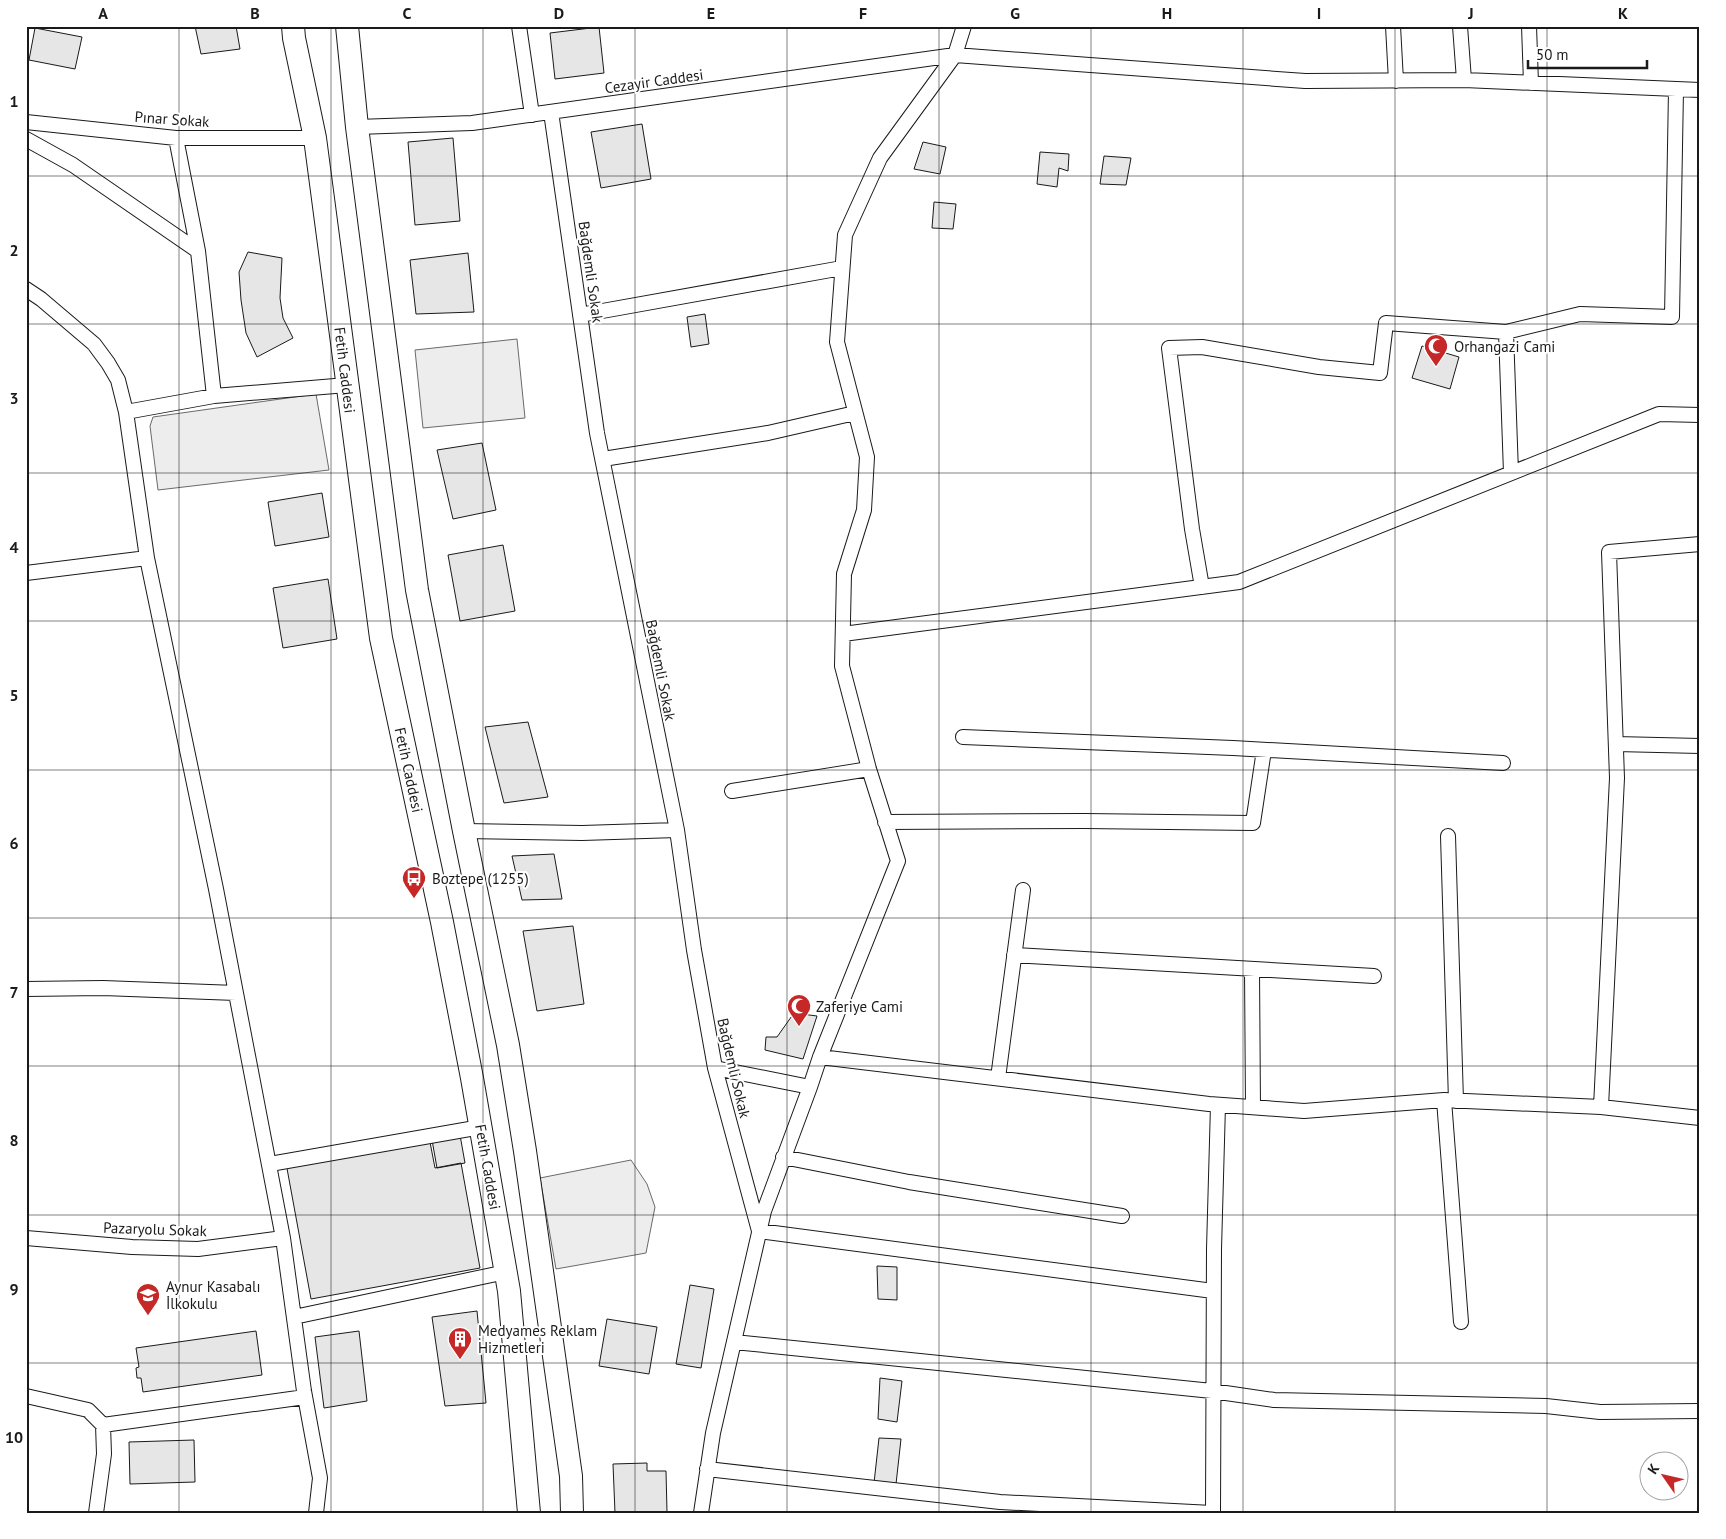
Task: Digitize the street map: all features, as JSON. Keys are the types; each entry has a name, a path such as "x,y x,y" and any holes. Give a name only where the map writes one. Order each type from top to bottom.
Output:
{"main road":[{"name":"Fetih Caddesi","path":"293,26 316,138 381,638 442,922 506,1272 529,1513"},
{"path":"347,26 357,127 417,590 508,1045 571,1476 572,1513"}],"street":[{"path":"519,26 532,115"},
{"path":"701,1513 712,1433 764,1211 820,1057 898,861 869,768 842,666 844,574 864,510 867,458 837,342 845,235 880,158 955,55 964,26"},
{"path":"1393,26 1396,81"},
{"path":"1460,26 1464,80"},
{"path":"1529,26 1531,83"},
{"name":"Cezayir Caddesi","path":"357,127 472,123 955,55 1304,81 1464,80 1700,90"},
{"path":"1202,587 1192,529 1169,348 1202,347 1319,367 1380,373 1386,323 1506,332 1580,314 1672,317 1676,90"},
{"name":"Bağdemli Sokak","path":"551,112 603,459 677,830 694,950 715,1068 759,1231"},
{"name":"Pınar Sokak","path":"26,122 176,138 316,138"},
{"path":"176,138 198,251 214,396"},
{"path":"26,139 73,165 198,251"},
{"path":"580,315 842,268"},
{"path":"26,289 41,299 94,344 118,380 126,412 147,558 236,993 283,1238 305,1397 320,1478 316,1513"},
{"path":"1506,332 1512,473"},
{"path":"126,412 214,396 347,385"},
{"path":"603,459 768,434 855,413"},
{"path":"843,634 1239,582 1659,414 1700,415"},
{"path":"1602,1106 1617,778 1609,552 1700,544"},
{"path":"26,573 147,558"},
{"path":"963,737 1503,763"},
{"path":"1616,744 1700,746"},
{"path":"885,822 1084,821 1253,823 1264,750"},
{"path":"732,791 869,768"},
{"path":"464,831 582,832 677,830"},
{"path":"1448,836 1450,1100 1461,1322"},
{"path":"998,1078 1023,890"},
{"path":"1014,955 1374,976"},
{"path":"1252,970 1254,1107"},
{"path":"26,989 103,988 236,993"},
{"path":"820,1057 1218,1105 1304,1111 1450,1100 1602,1106 1700,1118"},
{"path":"715,1068 810,1087"},
{"path":"707,1469 1000,1502 1082,1509 1212,1513 1213,1291 1218,1105"},
{"path":"270,1164 481,1127"},
{"path":"783,1157 909,1182 1122,1216"},
{"path":"759,1231 1213,1291"},
{"name":"Pazaryolu Sokak","path":"26,1238 132,1247 198,1250 283,1238"},
{"path":"294,1317 506,1272"},
{"path":"734,1342 1212,1391 1274,1400 1546,1406 1600,1412 1700,1412"},
{"path":"26,1396 88,1410 103,1425 104,1454 96,1513"},
{"path":"103,1425 305,1397"}],"shaded area":[{"path":"517,339 525,418 423,428 415,350"},
{"path":"316,394 329,470 158,490 150,426 153,417"},
{"path":"631,1160 647,1184 655,1207 646,1253 556,1269 540,1178"}],"building":[{"path":"195,26 236,26 240,49 201,54"},
{"path":"599,27 604,73 555,79 550,33"},
{"path":"35,28 82,37 75,69 29,60"},
{"path":"642,124 651,179 601,188 591,132"},
{"path":"453,138 460,221 415,225 408,142"},
{"path":"923,142 946,147 940,174 914,169"},
{"path":"1040,152 1069,154 1068,171 1059,168 1057,187 1037,184"},
{"path":"1104,156 1131,158 1126,185 1100,184"},
{"path":"934,202 956,204 953,229 932,228"},
{"path":"248,252 282,258 280,298 283,318 293,338 257,357 246,333 241,300 239,272"},
{"path":"468,253 474,312 416,314 410,260"},
{"path":"705,314 709,344 691,347 687,317"},
{"name":"Orhangazi Cami","path":"1422,346 1459,357 1450,389 1412,378"},
{"path":"482,443 496,510 453,519 437,450"},
{"path":"322,493 329,537 275,546 268,502"},
{"path":"503,545 515,611 460,621 448,555"},
{"path":"328,579 337,639 283,648 273,588"},
{"path":"528,722 548,797 504,803 485,727"},
{"path":"554,854 562,899 522,900 512,856"},
{"path":"573,926 584,1004 537,1011 523,931"},
{"name":"Zaferiye Cami","path":"794,1013 817,1016 803,1059 765,1050 766,1037 777,1037"},
{"path":"460,1135 465,1163 437,1168 432,1140"},
{"path":"429,1137 435,1168 461,1163 480,1268 311,1299 286,1163"},
{"path":"877,1266 897,1267 897,1300 878,1299"},
{"path":"690,1285 714,1289 701,1368 676,1364"},
{"name":"Medyames Reklam Hizmetleri","path":"477,1311 486,1403 445,1406 432,1317"},
{"path":"607,1319 657,1327 649,1374 599,1366"},
{"path":"256,1331 262,1375 143,1392 141,1378 137,1378 136,1368 139,1367 136,1348"},
{"path":"359,1331 367,1401 324,1408 315,1337"},
{"path":"880,1378 902,1381 897,1422 878,1419"},
{"path":"879,1438 901,1439 896,1484 874,1483"},
{"path":"194,1440 195,1482 130,1484 129,1442"},
{"path":"647,1463 647,1471 666,1471 667,1512 615,1513 613,1464"}],"place":[{"name":"Orhangazi Cami","path":"1436,367"},
{"name":"Boztepe (1255)","path":"414,899"},
{"name":"Zaferiye Cami","path":"799,1027"},
{"name":"Aynur Kasabalı İlkokulu","path":"148,1316"},
{"name":"Medyames Reklam Hizmetleri","path":"460,1360"}]}
